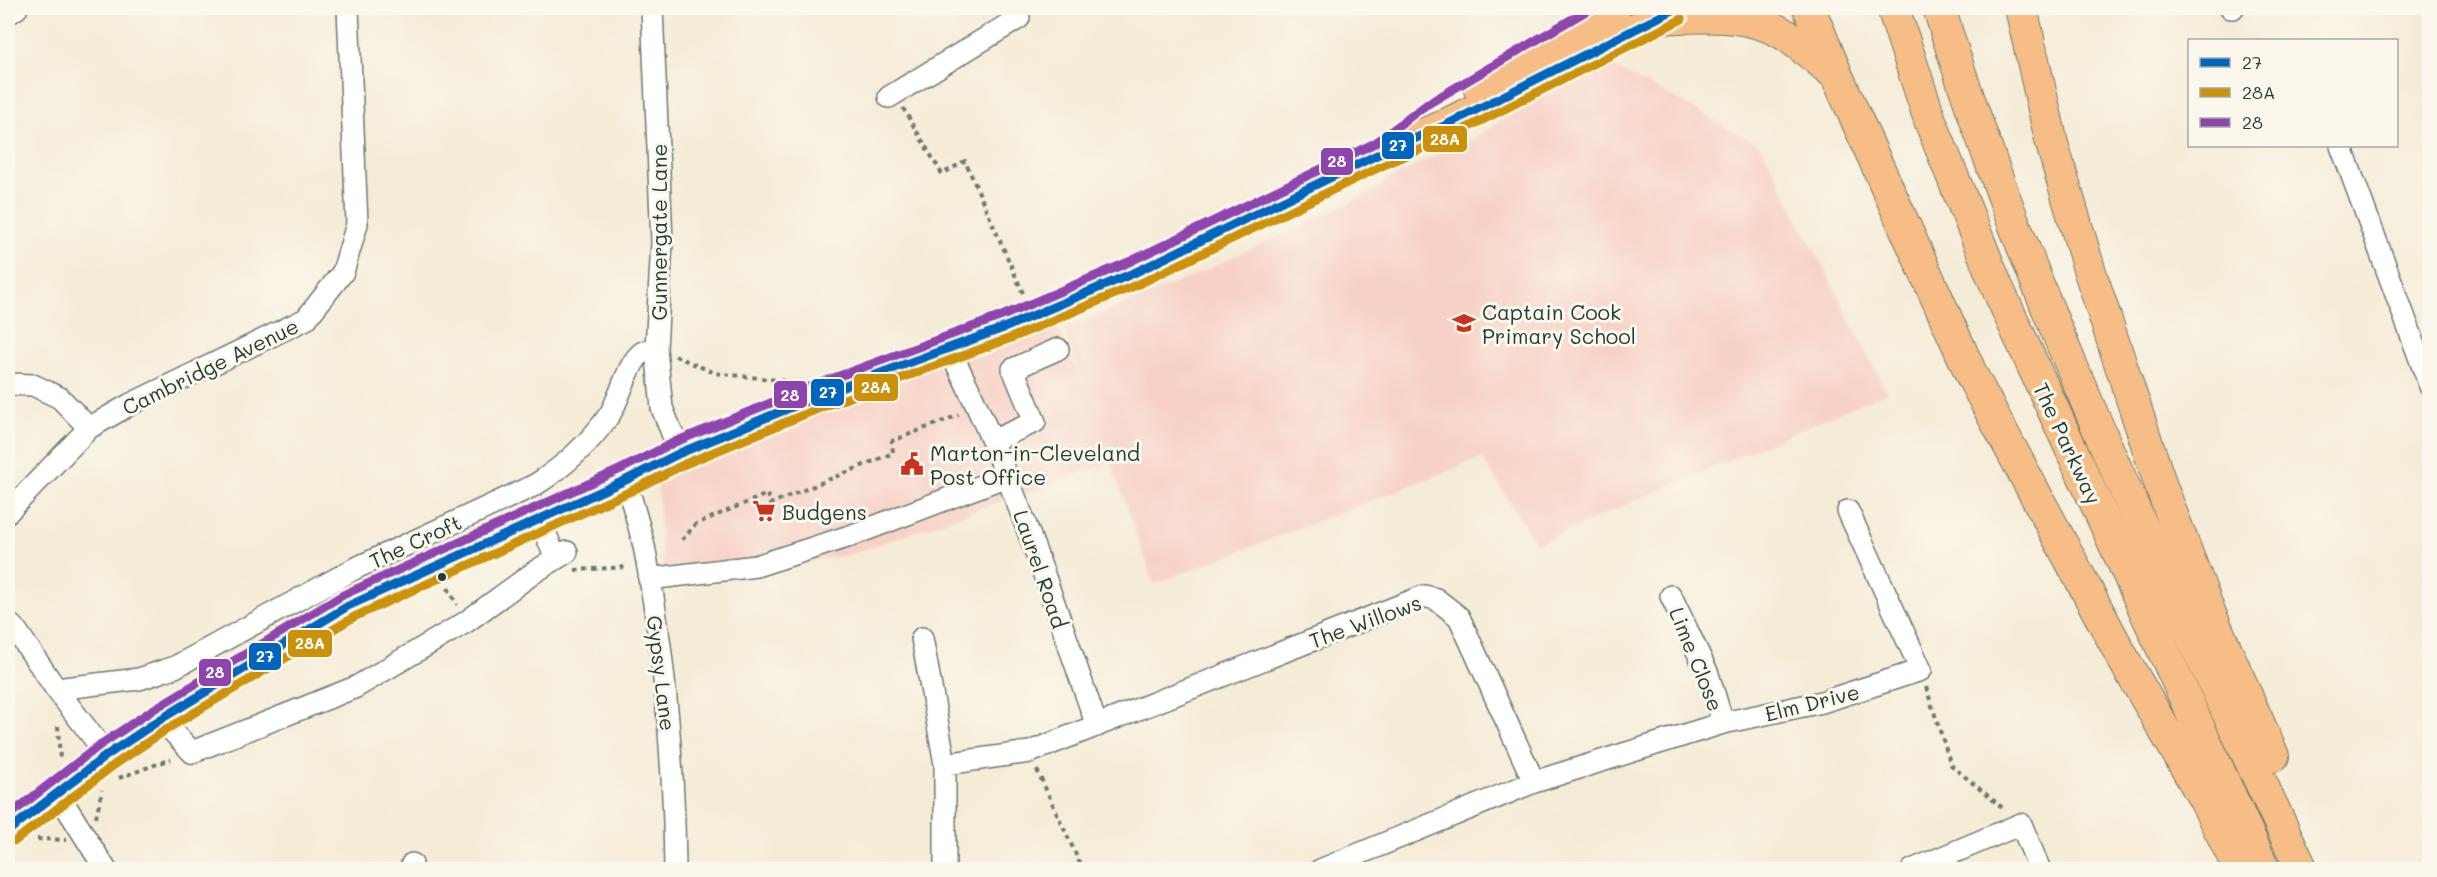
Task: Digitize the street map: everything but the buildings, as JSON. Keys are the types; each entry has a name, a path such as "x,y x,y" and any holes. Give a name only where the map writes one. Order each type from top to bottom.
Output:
{"highway":[{"path":"1578,44 1614,8"},
{"path":"1809,8 1837,76 1973,378 2124,660 2205,800 2240,870"},
{"name":"The Parkway","path":"1893,8 1931,123 1997,287 2264,870"},
{"name":"The Parkway","path":"1939,8 1990,162 2041,291 2184,617 2302,870"},
{"path":"2021,8 2052,144 2162,489 2210,614 2283,780 2315,870"},
{"path":"18,835 59,780 108,773 161,719 348,606 626,480 680,453 816,397 949,349 1136,272 1381,153 1432,115 1578,44 1668,13 1726,17 1759,23 1788,37 1837,76"}],"street":[{"path":"8,14 17,8"},
{"name":"Cambridge Avenue","path":"8,512 89,428 129,405 306,319 343,272 357,224 348,8"},
{"name":"Gunnergate Lane","path":"652,8 662,242 656,349 662,408 680,453"},
{"path":"892,96 1022,11"},
{"path":"2341,147 2430,386"},
{"name":"The Croft","path":"56,689 139,679 175,667 354,570 535,484 559,470 589,441 611,412 634,361 642,352 656,349"},
{"name":"Laurel Road","path":"949,349 1007,476 1097,726"},
{"path":"992,441 1035,422 1013,369 1058,349"},
{"path":"8,384 33,385 60,398 89,428"},
{"path":"649,579 756,566 850,536 1007,476"},
{"name":"Gypsy Lane","path":"626,480 645,549 662,655 673,765 675,870"},
{"path":"1848,511 1921,670"},
{"path":"161,719 192,752 356,687 565,560 547,537"},
{"name":"The Willows","path":"945,764 1030,752 1424,596 1436,599 1459,617 1534,782"},
{"name":"Lime Close","path":"1671,596 1708,675 1723,723"},
{"path":"8,623 16,630 56,689 108,773"},
{"path":"922,638 945,764 945,870"},
{"name":"Elm Drive","path":"1534,782 1723,723 1822,702 1921,670"},
{"path":"59,780 83,833 106,870"},
{"path":"1320,870 1534,782"},
{"path":"1912,870 2021,824 2040,870"}],"path":[{"path":"892,96 942,174 965,160 1032,316"},
{"path":"656,349 715,373 789,382 816,397"},
{"path":"682,540 696,524 767,494 770,504 893,453 892,441 963,413 966,422 981,416"},
{"path":"565,560 628,567 645,549"},
{"path":"1921,670 1951,765 2021,824"},
{"path":"56,689 59,780"},
{"path":"18,835 68,840 83,833 94,826 108,773 192,752"},
{"path":"1030,752 1044,788 1083,870"}],"shaded area":[{"name":"Captain Cook Primary School","path":"1608,65 1761,146 1887,392 1536,544 1482,458 1154,584 1111,462 849,555 663,581 656,459 1048,304 1082,382 1064,329 1191,277 1383,187 1382,182 1476,136 1538,99"}],"transit line":[{"name":"28","path":"8,816 100,745 154,709 343,595 621,469 675,442 812,386 1002,316 1131,261 1375,143 1426,105 1591,8"},
{"name":"27","path":"8,831 107,755 161,719 348,606 626,480 680,453 816,397 1006,327 1136,272 1381,153 1442,127 1677,8"},
{"name":"28A","path":"15,841 114,765 167,729 354,617 631,491 685,464 820,408 1011,338 1141,283 1386,164 1447,138 1682,19"}],"place":[{"name":"Captain Cook Primary School","path":"1464,323"},
{"name":"Marton-in-Cleveland Post Office","path":"912,464"},
{"name":"Budgens","path":"764,511"}]}
